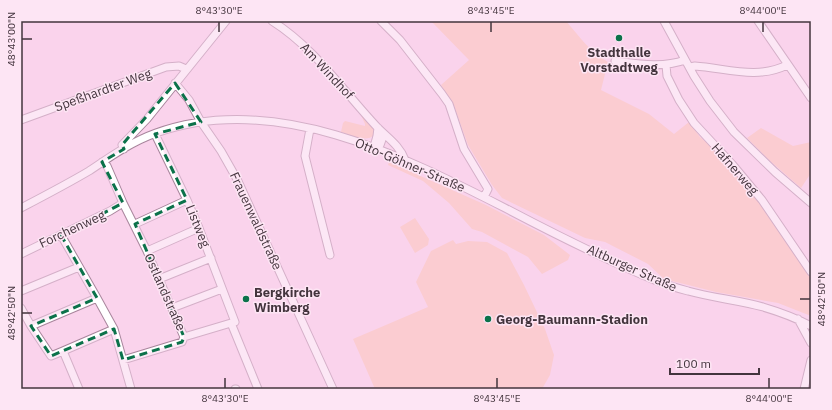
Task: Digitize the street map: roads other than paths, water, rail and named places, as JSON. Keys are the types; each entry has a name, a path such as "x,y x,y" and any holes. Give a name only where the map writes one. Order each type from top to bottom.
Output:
{"street":[{"path":"124,148 122,144 147,119 226,21"},
{"name":"Am Windhof","path":"272,21 311,52 378,128 402,152 405,160"},
{"path":"381,21 400,40 437,86 449,104 464,149 488,189 484,197"},
{"path":"664,21 685,60 710,101 734,132 775,172 811,203"},
{"path":"758,21 811,98"},
{"path":"615,61 666,65 675,64 685,60"},
{"path":"690,67 704,66 754,73 777,70 787,64"},
{"name":"Hafnerweg","path":"666,65 667,76 679,100 694,123 762,200 811,272"},
{"name":"Speßhardter Weg","path":"21,120 166,67 179,66 186,69"},
{"name":"Frauenwaldstraße","path":"175,83 189,100 238,181 333,389"},
{"name":"Otto-Göhner-Straße","path":"21,208 76,178 124,148 155,134 201,122 252,120 281,123 310,129 344,137 374,147 405,160 505,208"},
{"path":"374,147 378,128"},
{"path":"310,129 304,156 330,255"},
{"name":"Listweg","path":"155,134 199,228 234,322"},
{"path":"374,147 380,145 384,134"},
{"name":"Ostlandstraße","path":"102,162 107,166 123,203 135,224 184,337 231,323 258,389"},
{"path":"135,224 187,200"},
{"name":"Forchenweg","path":"21,254 110,211 123,203"},
{"name":"Altburger Straße","path":"505,208 618,264 670,286 764,307 798,319 811,326"},
{"path":"147,251 199,228"},
{"path":"61,235 114,329 131,389"},
{"path":"159,279 211,258"},
{"path":"21,292 79,267"},
{"path":"172,308 222,289"},
{"path":"30,326 97,298"},
{"path":"21,308 30,326 51,357 114,329"},
{"path":"798,319 811,343"},
{"path":"123,360 182,342 184,337"},
{"path":"63,351 79,389"},
{"path":"804,389 811,361"}],"place":[{"name":"Stadthalle Vorstadtweg","path":"619,38"},
{"name":"Bergkirche Wimberg","path":"246,299"},
{"name":"Georg-Baumann-Stadion","path":"488,319"}]}
